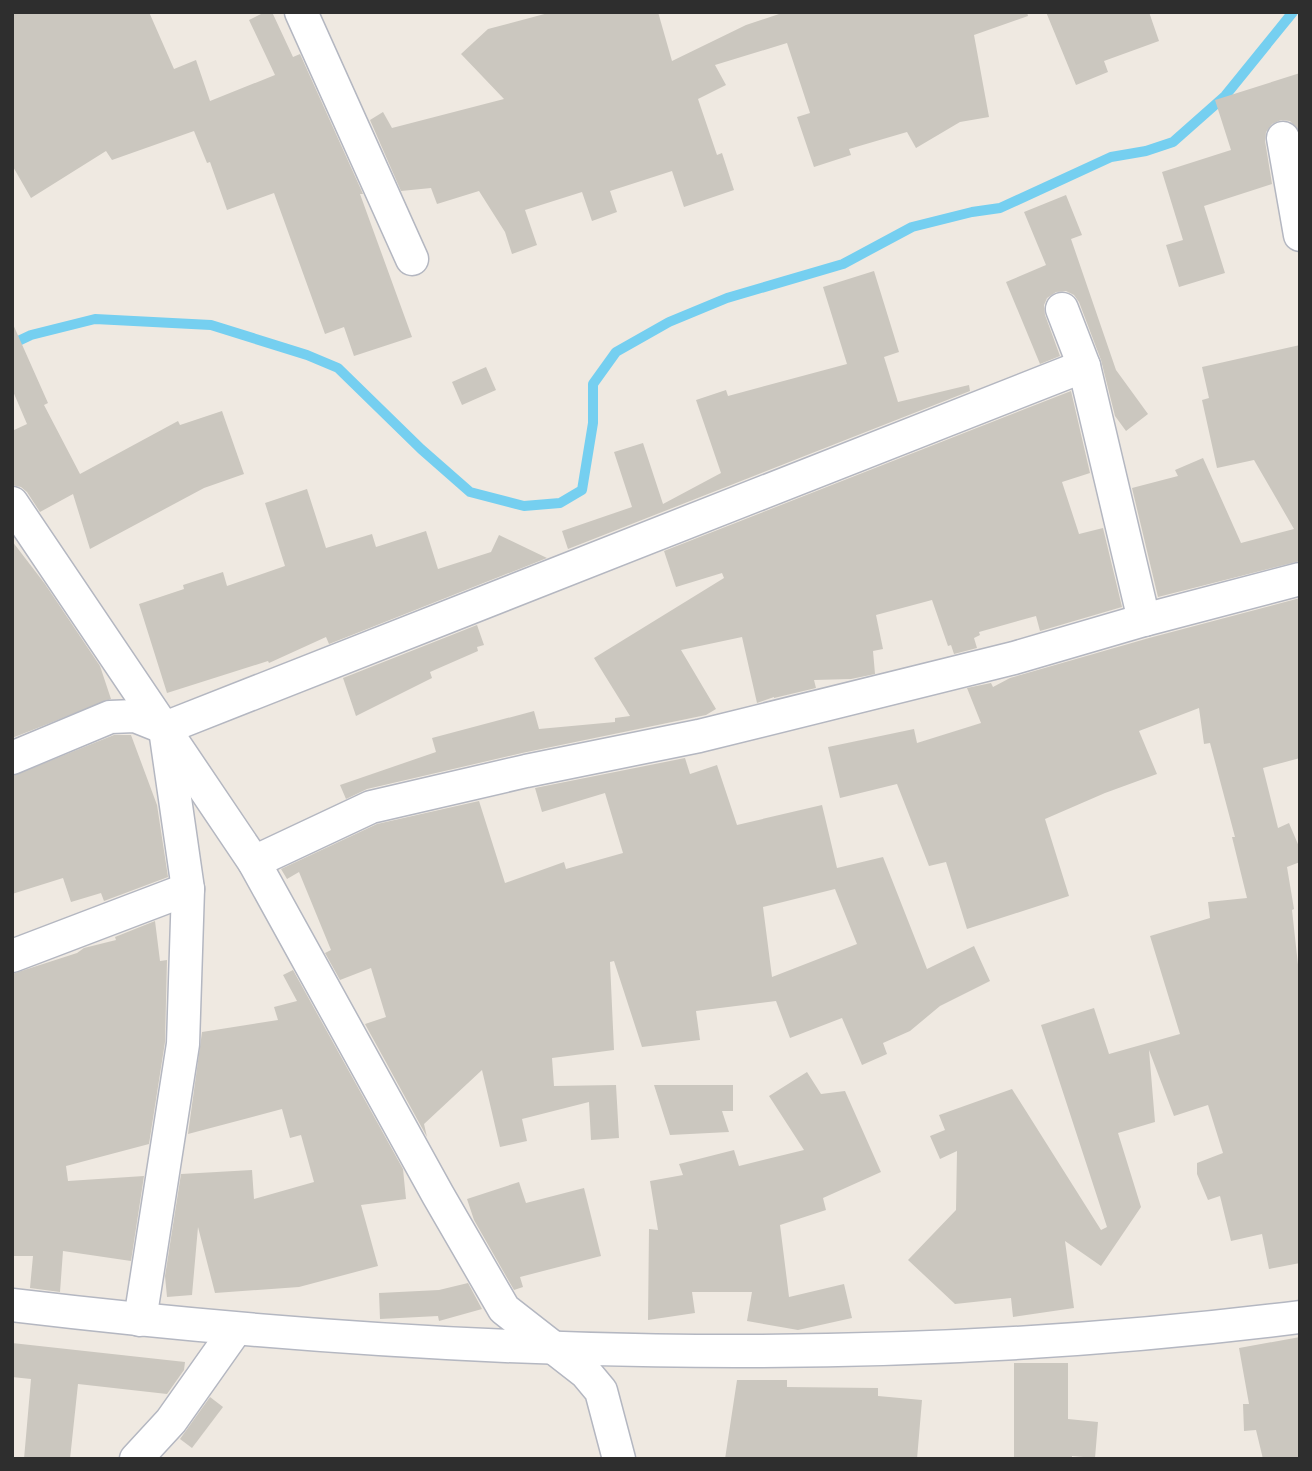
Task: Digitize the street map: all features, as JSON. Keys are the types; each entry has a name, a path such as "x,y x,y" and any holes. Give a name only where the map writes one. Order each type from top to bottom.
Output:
{"street":[{"path":"301,12 412,259"},
{"path":"1283,138 1300,235"},
{"path":"1062,309 1084,366 1144,620"},
{"path":"12,758 110,717 135,716 165,728 1084,366"},
{"path":"12,503 254,862 476,1262 505,1309 586,1373 601,1391 619,1459"},
{"path":"254,862 371,807 712,732 1014,658 1300,579"},
{"path":"140,1321 183,1044 188,889 165,728"},
{"path":"12,956 188,889"},
{"path":"12,1306 236,1329 420,1343 554,1349 854,1349 1043,1341 1300,1317"},
{"path":"136,1459 171,1421 236,1329"}],"building":[{"path":"12,12 149,12 174,69 196,60 210,101 275,75 249,20 265,12 272,12 293,57 300,54 363,194 360,194 412,337 354,356 344,327 325,334 274,193 227,210 210,162 207,163 194,131 112,160 106,151 31,198 12,165"},
{"path":"552,12 658,12 672,61 746,25 785,12 1027,12 1028,16 974,35 989,117 960,122 916,148 907,132 849,149 851,155 814,167 797,117 810,113 787,43 715,65 726,85 698,99 717,155 722,153 734,190 684,207 672,171 610,191 617,212 592,221 582,192 525,210 537,245 512,254 505,232 479,191 437,204 431,188 401,191 370,120 383,112 392,128 504,99 461,54 488,29"},
{"path":"1046,12 1149,12 1159,41 1104,61 1108,72 1076,85"},
{"path":"1300,73 1300,132 1290,121 1281,120 1272,124 1266,132 1272,184 1204,206 1225,273 1179,287 1166,245 1183,240 1162,172 1231,150 1215,100"},
{"path":"1066,195 1082,235 1071,239 1116,370 1148,414 1126,431 1115,416 1101,360 1074,295 1066,291 1056,292 1047,298 1044,305 1045,315 1060,356 1040,364 1006,282 1046,265 1024,212"},
{"path":"874,271 899,352 884,357 898,402 969,385 970,391 568,549 562,531 632,507 614,452 643,443 663,504 721,473 696,400 726,390 728,396 847,364 823,287"},
{"path":"12,322 48,403 44,405 80,474 178,421 180,425 222,411 244,474 204,488 90,549 73,494 40,512 27,492 12,485 12,431 27,424 12,389"},
{"path":"1300,345 1300,561 1158,597 1132,488 1178,476 1175,470 1203,458 1241,543 1294,529 1254,460 1217,468 1202,400 1209,398 1202,367"},
{"path":"486,367 496,390 462,405 452,382"},
{"path":"1071,391 1090,473 1062,482 1079,534 1103,528 1122,607 1040,631 1036,616 979,632 980,635 974,638 977,648 954,654 951,645 948,646 932,600 876,615 883,649 873,651 875,674 851,679 814,680 816,688 757,703 742,637 681,650 716,709 706,715 522,753 367,789 346,799 340,785 436,752 432,738 534,711 539,729 615,722 615,718 630,716 594,658 724,578 722,573 676,587 664,551"},
{"path":"307,489 326,548 372,534 376,547 426,531 438,569 491,552 499,535 547,558 329,644 326,637 269,663 268,661 167,693 139,604 223,572 227,586 285,566 265,503"},
{"path":"12,541 45,584 100,666 111,699 12,738"},
{"path":"1300,598 1300,758 1263,768 1278,828 1289,823 1300,849 1300,862 1287,867 1294,909 1300,983 1300,1263 1269,1269 1262,1234 1231,1241 1220,1196 1208,1200 1197,1174 1197,1163 1223,1153 1208,1105 1174,1116 1149,1050 1155,1122 1118,1133 1141,1207 1101,1266 1065,1241 1074,1308 1013,1317 1011,1298 955,1304 908,1260 956,1210 957,1151 940,1159 930,1136 945,1130 939,1115 1012,1089 1101,1230 1107,1227 1041,1025 1094,1008 1109,1054 1180,1034 1150,936 1210,918 1208,902 1247,898 1232,837 1235,837 1210,743 1204,744 1199,708 1139,731 1157,774 1045,819 1069,896 967,929 946,862 929,866 897,784 840,798 828,747 914,729 917,743 981,723 967,688 991,683 993,687 1010,678"},
{"path":"477,625 484,645 477,647 478,651 430,672 432,678 356,716 343,678"},
{"path":"114,735 131,735 157,805 168,877 104,901 101,893 71,902 63,878 12,894 12,776"},
{"path":"685,758 690,774 717,765 737,825 822,805 837,868 883,857 927,969 974,946 990,981 940,1006 910,1031 883,1043 887,1054 862,1065 842,1018 790,1038 776,1001 696,1011 700,1040 642,1047 614,961 610,962 614,1050 552,1058 554,1086 616,1085 619,1138 591,1140 589,1102 522,1119 527,1141 500,1147 482,1070 424,1124 427,1137 365,1024 386,1017 371,968 340,980 325,953 331,950 299,872 287,879 281,869 377,824 479,801 505,883 564,862 566,869 623,853 605,793 542,812 535,788","holes":["835,889 857,944 772,977 763,907"]},
{"path":"155,921 160,961 167,960 165,1042 149,1144 66,1166 68,1181 144,1176 131,1261 63,1251 60,1292 30,1288 33,1256 12,1256 12,974 77,953 84,948 116,940 115,937"},
{"path":"293,970 403,1169 406,1199 361,1205 378,1266 299,1287 215,1293 198,1227 192,1295 167,1297 165,1276 181,1174 252,1170 254,1199 314,1182 301,1135 290,1138 282,1109 188,1134 202,1032 278,1020 274,1007 297,1001 283,975"},
{"path":"807,1072 821,1094 845,1091 881,1172 823,1198 826,1210 780,1225 789,1297 844,1284 852,1318 798,1330 747,1321 752,1292 692,1292 695,1313 648,1320 649,1229 658,1230 650,1181 683,1175 679,1164 734,1150 739,1166 804,1150 769,1096"},
{"path":"654,1085 733,1085 733,1111 722,1111 729,1132 670,1135"},
{"path":"519,1182 526,1203 584,1188 601,1256 520,1277 523,1287 514,1290 474,1220 467,1199"},
{"path":"468,1283 482,1309 439,1321 438,1316 380,1319 379,1293 439,1290"},
{"path":"1300,1337 1300,1459 1263,1459 1256,1430 1244,1431 1243,1404 1249,1404 1239,1348"},
{"path":"12,1343 185,1362 184,1370 167,1394 78,1384 70,1459 24,1459 31,1379 12,1377"},
{"path":"1014,1363 1068,1363 1068,1419 1098,1422 1095,1458 1072,1456 1072,1459 1014,1459"},
{"path":"737,1380 787,1380 787,1387 878,1388 878,1396 922,1400 917,1459 725,1459"},
{"path":"210,1397 223,1407 192,1448 180,1439"}],"waterway":[{"path":"12,344 31,335 95,319 211,325 307,355 338,368 421,449 470,492 524,506 560,503 582,490 593,423 593,384 616,352 669,322 727,298 843,264 912,227 1000,208 1111,157 1146,151 1173,142 1225,96 1293,12"}]}
